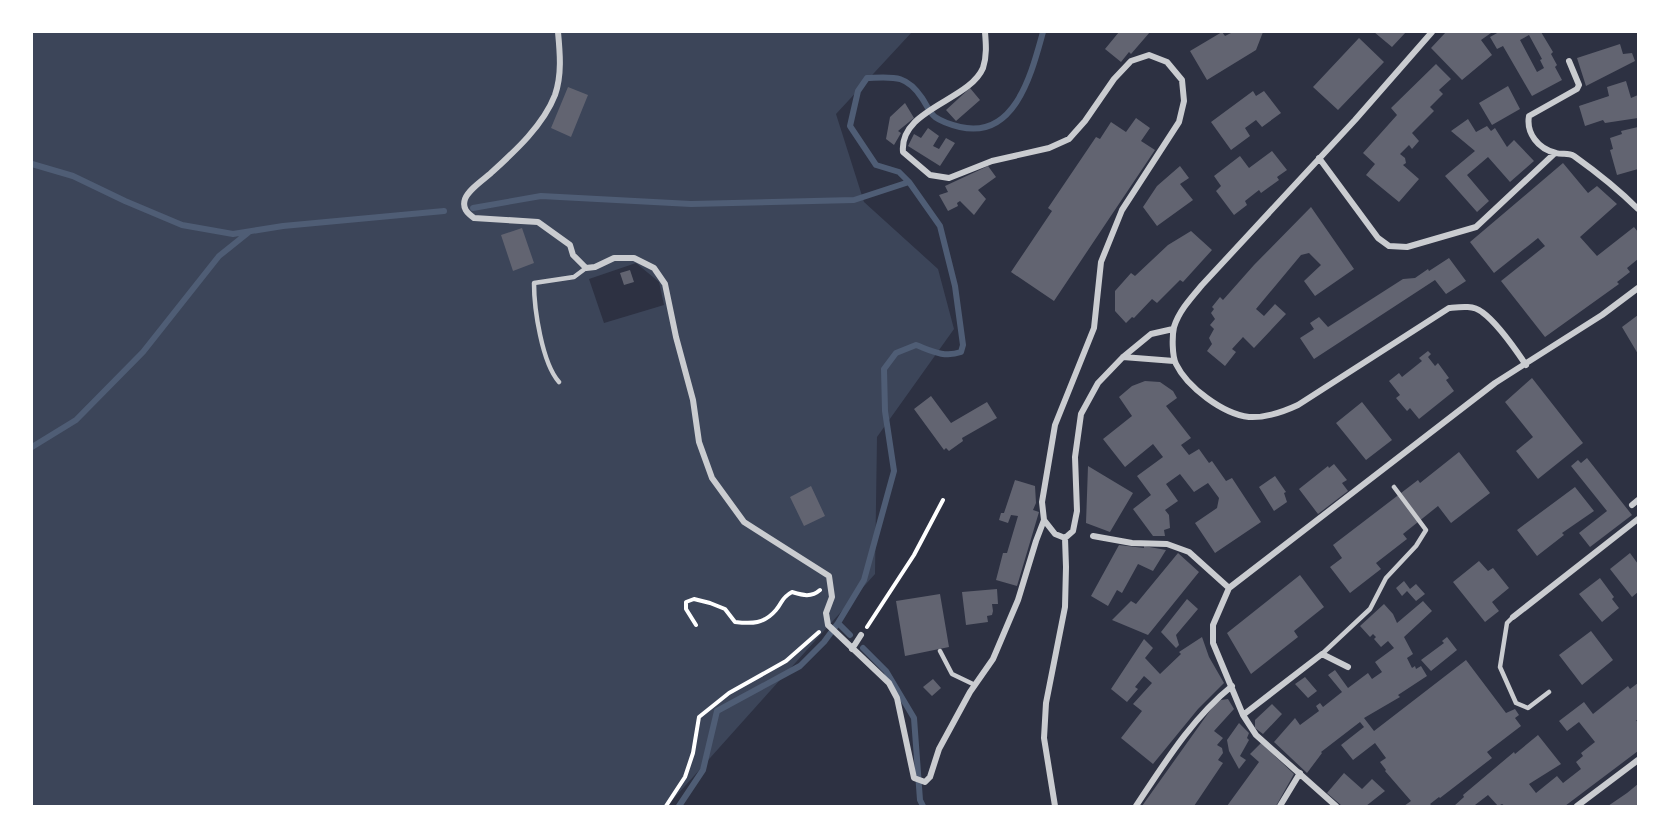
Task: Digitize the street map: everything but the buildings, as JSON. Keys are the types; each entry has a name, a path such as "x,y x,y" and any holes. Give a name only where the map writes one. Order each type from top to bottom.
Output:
{"street":[{"path":"558,32 561,62 555,95 537,126 507,159 465,197 464,206 467,213 474,218 538,222 570,245 573,255 586,268 595,267 614,258 634,258 654,268 665,284 693,400 699,442 712,478 744,522 819,567 829,576 832,597 826,613 828,625 888,683 897,698 914,778 925,782 930,777 939,748 975,685 993,659 1018,600 1044,520 1042,502 1055,425 1094,328 1101,262 1122,210 1179,122 1184,101 1182,80 1167,62 1149,55 1131,61 1069,139 1049,147 992,162 949,178 930,175 903,152 902,142 918,120 968,85 982,70 987,50 985,32"},
{"path":"1432,32 1183,308 1173,329 1174,361 1184,377 1200,393 1223,407 1249,417 1279,414 1298,405 1449,308 1468,307 1482,311 1526,365"},
{"path":"1569,61 1579,85 1577,89 1529,116 1527,125 1532,136 1542,147 1555,153 1571,154 1638,209"},
{"path":"1319,158 1378,238 1389,246 1407,247 1476,227 1555,153"},
{"path":"1336,807 1256,735 1243,715 1213,643 1213,625 1229,588 1496,383 1638,288"},
{"path":"1065,538 1073,531 1077,511 1075,457 1081,414 1098,383 1123,357 1151,334 1173,329"},
{"path":"1123,357 1174,361"},
{"path":"1632,505 1638,500"},
{"path":"1513,617 1638,519"},
{"path":"1044,520 1054,534 1065,538"},
{"path":"1093,536 1132,543 1167,544 1189,552 1229,588"},
{"path":"1055,807 1044,738 1046,703 1065,607 1065,538"},
{"path":"852,649 861,635"},
{"path":"1243,715 1322,654 1348,667"},
{"path":"1136,807 1211,703 1232,686"},
{"path":"1577,807 1638,760"},
{"path":"1280,807 1300,773"}],"lane":[{"path":"559,382 554,376 540,334 534,283 574,277 586,268"},
{"path":"1322,654 1370,609 1386,578 1416,546 1426,530 1394,487"},
{"path":"1513,617 1508,623 1500,667 1516,703 1528,708 1549,692"},
{"path":"940,651 952,674 975,685"}],"path":[{"path":"861,635 914,555 943,500"},
{"path":"696,625 686,609 686,602 694,599 725,609 735,622 748,624 764,622 777,609 782,597 792,592 805,596 816,594 826,586 819,567"},
{"path":"666,807 685,777 693,753 699,717 729,693 786,661 828,625"}],"shaded area":[{"path":"32,32 912,32 836,114 864,202 938,269 954,329 877,437 875,574 667,806 32,806","holes":["636,263 659,282 664,305 604,323 589,279"]}],"waterway":[{"path":"679,806 703,770 717,711 800,666 824,642 864,580 894,471 885,411 884,369 896,353 916,345 938,353 949,354 961,352 963,345 955,286 940,226 909,182 899,172 876,165 850,126 858,91 867,78 898,79 916,90 931,113 938,119 960,127 979,128 995,123 1008,113 1027,83 1043,32"},
{"path":"32,164 73,176 182,225 233,234 283,226 444,211"},
{"path":"473,208 541,196 691,204 854,200 909,182"},
{"path":"32,447 76,420 143,352 219,256 249,232"},
{"path":"838,623 850,635"},
{"path":"863,648 886,671 914,718 920,800 923,806"}]}
